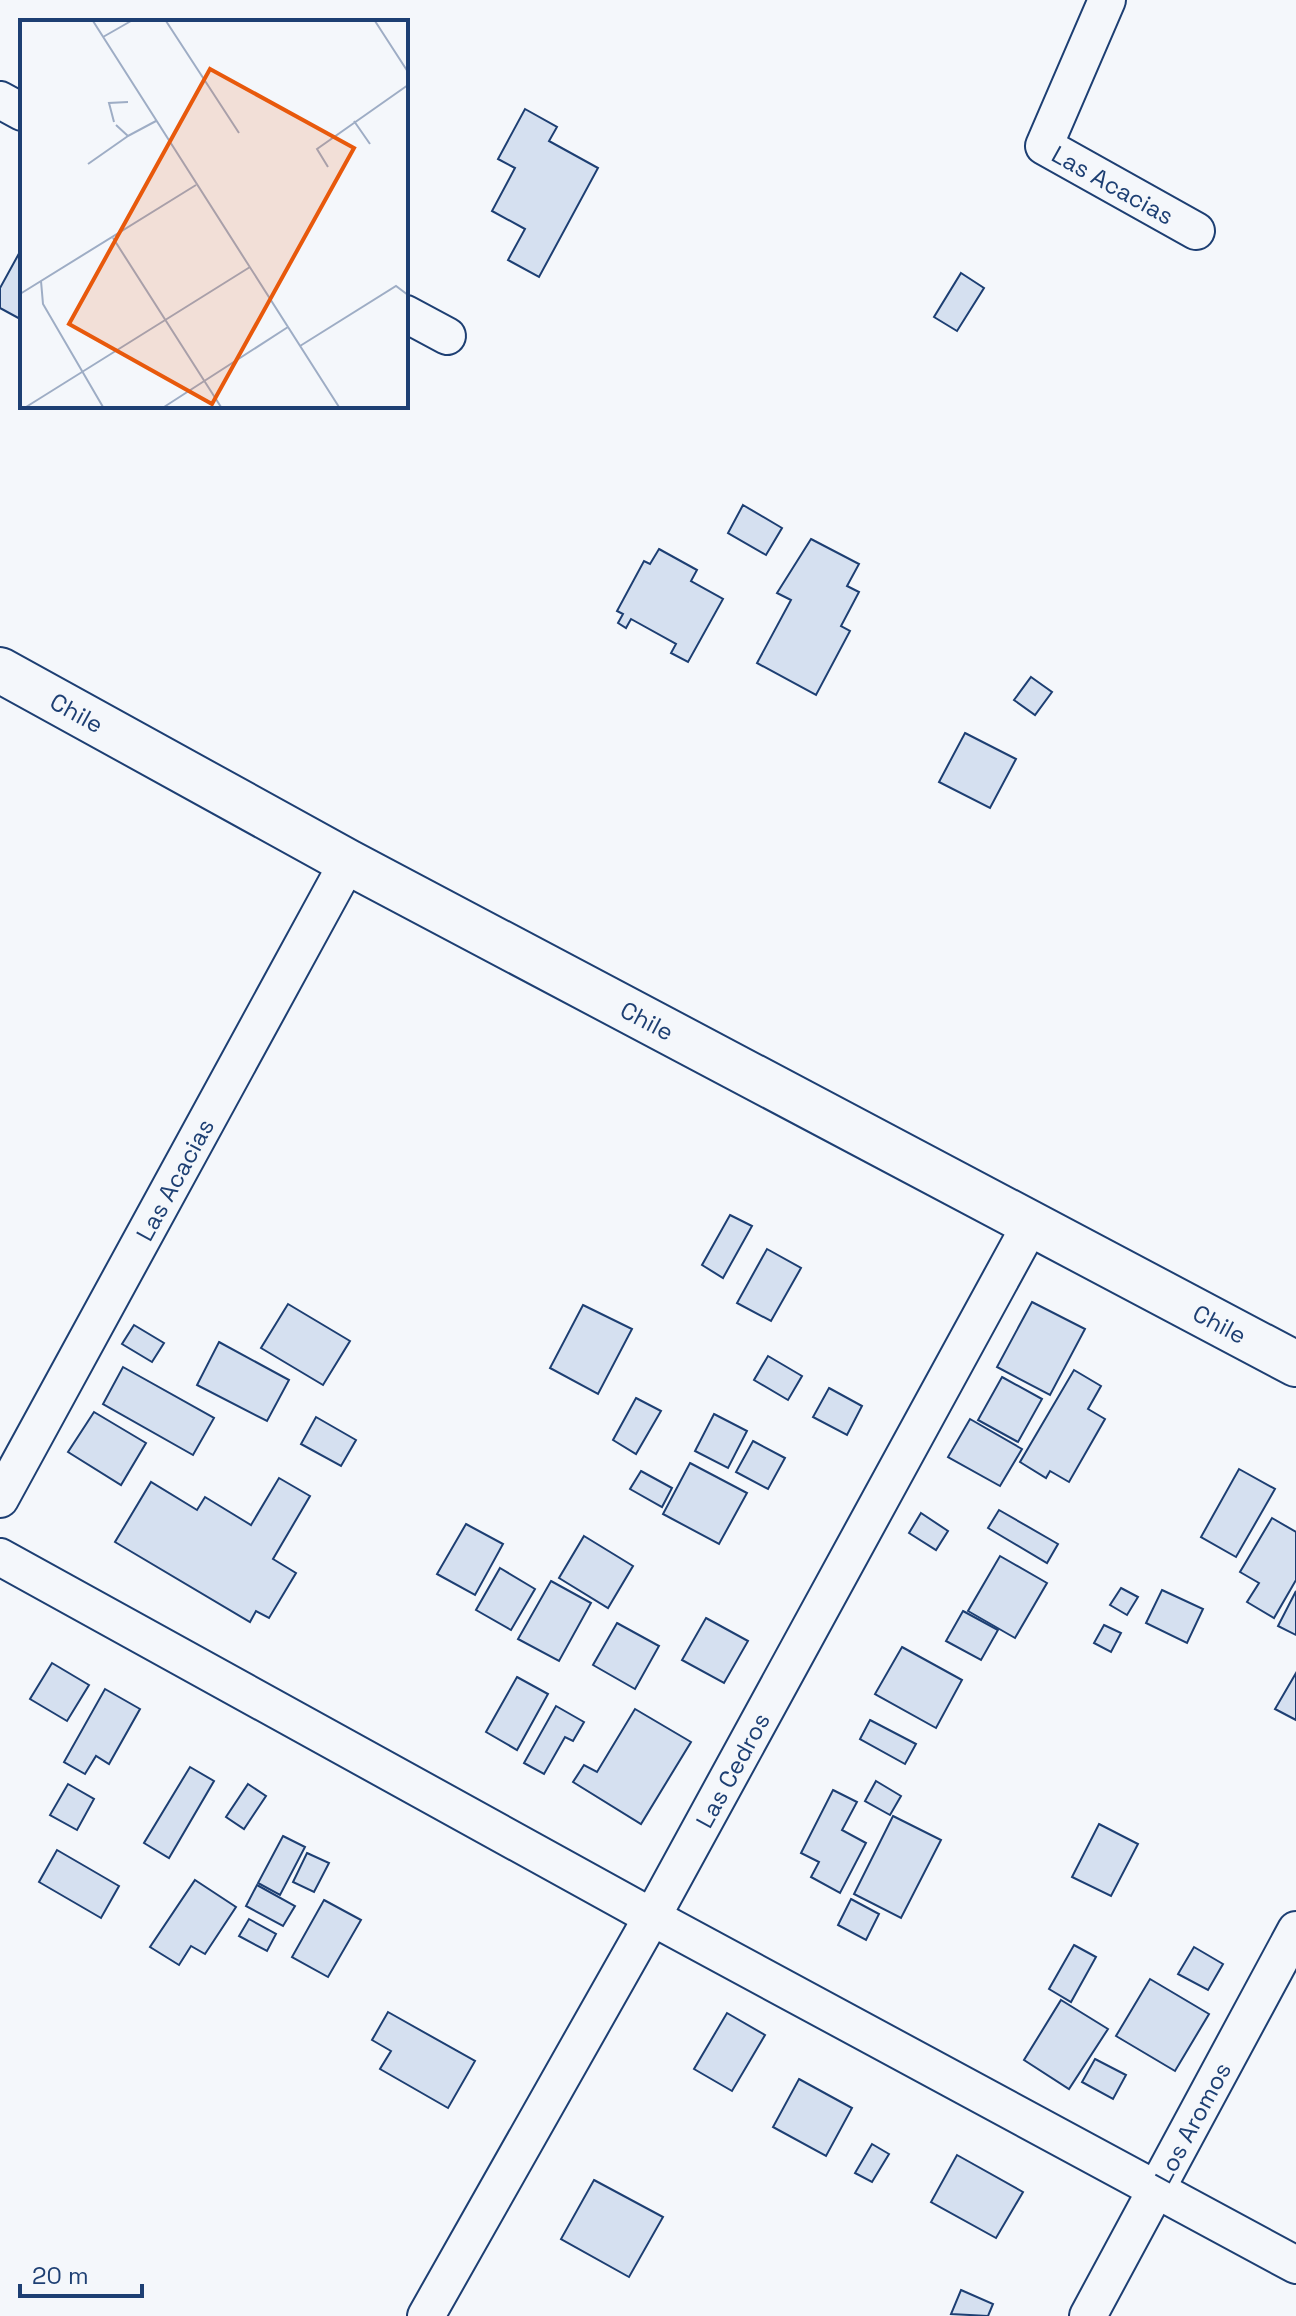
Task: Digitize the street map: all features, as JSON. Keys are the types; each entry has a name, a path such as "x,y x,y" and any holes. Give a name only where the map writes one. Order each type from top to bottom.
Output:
{"street":[{"name":"Las Acacias","path":"1107,0 1044,146 1196,231"},
{"path":"0,100 20,111"},
{"path":"408,315 447,336"},
{"name":"Chile","path":"0,670 348,862 1296,1364"},
{"name":"Las Acacias","path":"0,1499 348,862"},
{"name":"Las Cedros","path":"426,2316 652,1917 1032,1222"},
{"path":"0,1557 652,1917 1296,2265"},
{"name":"Los Aromos","path":"1088,2316 1296,1930"}],"building":[{"path":"525,109 557,127 549,141 598,168 539,277 508,260 525,229 492,211 515,168 498,159"},
{"path":"20,252 20,319 0,308 0,288"},
{"path":"961,273 984,288 957,331 934,317"},
{"path":"743,505 782,528 766,555 728,533"},
{"path":"811,539 859,564 847,586 859,592 841,626 850,631 816,695 757,663 791,600 777,593"},
{"path":"659,549 697,570 691,581 723,599 688,662 671,653 676,644 631,619 626,628 618,623 623,614 617,611 644,561 650,564"},
{"path":"1031,677 1052,692 1035,715 1014,700"},
{"path":"965,733 1016,759 990,808 939,782"},
{"path":"730,1215 752,1226 723,1278 702,1265"},
{"path":"767,1249 801,1268 771,1321 737,1303"},
{"path":"1032,1302 1085,1329 1050,1395 997,1367"},
{"path":"288,1304 350,1341 323,1385 261,1348"},
{"path":"583,1305 632,1329 598,1394 550,1368"},
{"path":"134,1325 164,1343 152,1362 122,1344"},
{"path":"219,1342 289,1380 267,1421 197,1385"},
{"path":"768,1356 802,1376 788,1400 754,1380"},
{"path":"123,1367 214,1418 193,1455 103,1404"},
{"path":"1074,1370 1101,1386 1088,1409 1105,1419 1069,1482 1050,1471 1046,1478 1020,1462"},
{"path":"1002,1377 1042,1399 1018,1442 978,1420"},
{"path":"829,1388 862,1406 847,1435 813,1417"},
{"path":"636,1398 661,1411 636,1454 613,1440"},
{"path":"94,1412 146,1443 121,1485 68,1452"},
{"path":"714,1414 747,1431 728,1468 695,1451"},
{"path":"316,1417 356,1440 341,1466 301,1444"},
{"path":"970,1419 1022,1449 1000,1486 948,1457"},
{"path":"753,1441 785,1458 768,1489 736,1472"},
{"path":"690,1463 747,1493 719,1544 663,1514"},
{"path":"1239,1469 1275,1489 1236,1557 1201,1537"},
{"path":"641,1471 672,1488 662,1507 630,1489"},
{"path":"279,1478 310,1496 273,1559 296,1573 269,1618 256,1611 250,1622 115,1542 151,1482 197,1510 205,1497 251,1525"},
{"path":"999,1510 1058,1544 1047,1563 988,1528"},
{"path":"921,1513 948,1531 936,1550 909,1533"},
{"path":"1272,1518 1296,1532 1296,1580 1274,1618 1247,1602 1259,1583 1240,1572"},
{"path":"466,1524 503,1544 475,1595 437,1574"},
{"path":"584,1536 633,1566 608,1608 559,1578"},
{"path":"1000,1556 1047,1583 1015,1638 968,1611"},
{"path":"500,1568 535,1589 511,1630 476,1610"},
{"path":"551,1581 591,1603 559,1661 518,1639"},
{"path":"1121,1588 1138,1597 1127,1615 1110,1605"},
{"path":"1162,1590 1203,1609 1187,1643 1146,1623"},
{"path":"1296,1591 1296,1635 1278,1626"},
{"path":"963,1611 998,1630 981,1660 946,1641"},
{"path":"706,1618 748,1641 724,1683 682,1660"},
{"path":"617,1623 659,1646 635,1689 593,1665"},
{"path":"1104,1625 1121,1633 1111,1652 1094,1643"},
{"path":"902,1647 962,1680 936,1728 875,1694"},
{"path":"52,1663 89,1685 67,1721 30,1699"},
{"path":"1296,1673 1296,1720 1275,1709"},
{"path":"517,1677 548,1694 517,1750 486,1732"},
{"path":"105,1689 140,1709 109,1764 96,1756 85,1774 64,1762"},
{"path":"556,1706 584,1722 573,1741 565,1737 544,1774 524,1763"},
{"path":"635,1709 691,1742 641,1824 573,1782 584,1765 597,1772"},
{"path":"870,1720 916,1744 905,1764 860,1739"},
{"path":"190,1767 214,1781 169,1858 144,1843"},
{"path":"876,1781 901,1796 890,1815 865,1801"},
{"path":"68,1784 94,1799 77,1830 50,1815"},
{"path":"248,1784 266,1796 244,1829 226,1817"},
{"path":"833,1790 857,1802 842,1830 866,1843 840,1893 811,1877 819,1862 801,1853"},
{"path":"893,1816 941,1840 901,1918 854,1894"},
{"path":"1099,1824 1138,1844 1111,1896 1072,1877"},
{"path":"283,1836 305,1847 280,1895 258,1883"},
{"path":"57,1850 119,1886 101,1918 39,1882"},
{"path":"307,1853 329,1863 314,1892 293,1882"},
{"path":"195,1880 236,1907 205,1954 191,1946 179,1965 150,1947"},
{"path":"257,1885 295,1906 283,1926 246,1906"},
{"path":"851,1899 879,1914 866,1940 838,1925"},
{"path":"324,1900 361,1920 328,1977 292,1957"},
{"path":"249,1919 276,1934 267,1951 239,1936"},
{"path":"1074,1945 1096,1957 1071,2002 1049,1989"},
{"path":"1194,1947 1223,1964 1208,1990 1178,1974"},
{"path":"1150,1979 1209,2014 1175,2071 1116,2036"},
{"path":"1061,2000 1108,2029 1069,2089 1024,2060"},
{"path":"388,2012 475,2061 448,2108 380,2069 391,2051 372,2040"},
{"path":"727,2013 765,2035 732,2091 694,2069"},
{"path":"1095,2059 1126,2075 1113,2099 1082,2082"},
{"path":"799,2079 852,2108 826,2156 773,2127"},
{"path":"872,2144 889,2154 872,2182 855,2173"},
{"path":"957,2155 1023,2192 996,2238 931,2202"},
{"path":"594,2180 663,2217 629,2277 561,2239"},
{"path":"961,2290 993,2304 988,2316 951,2314"}]}
